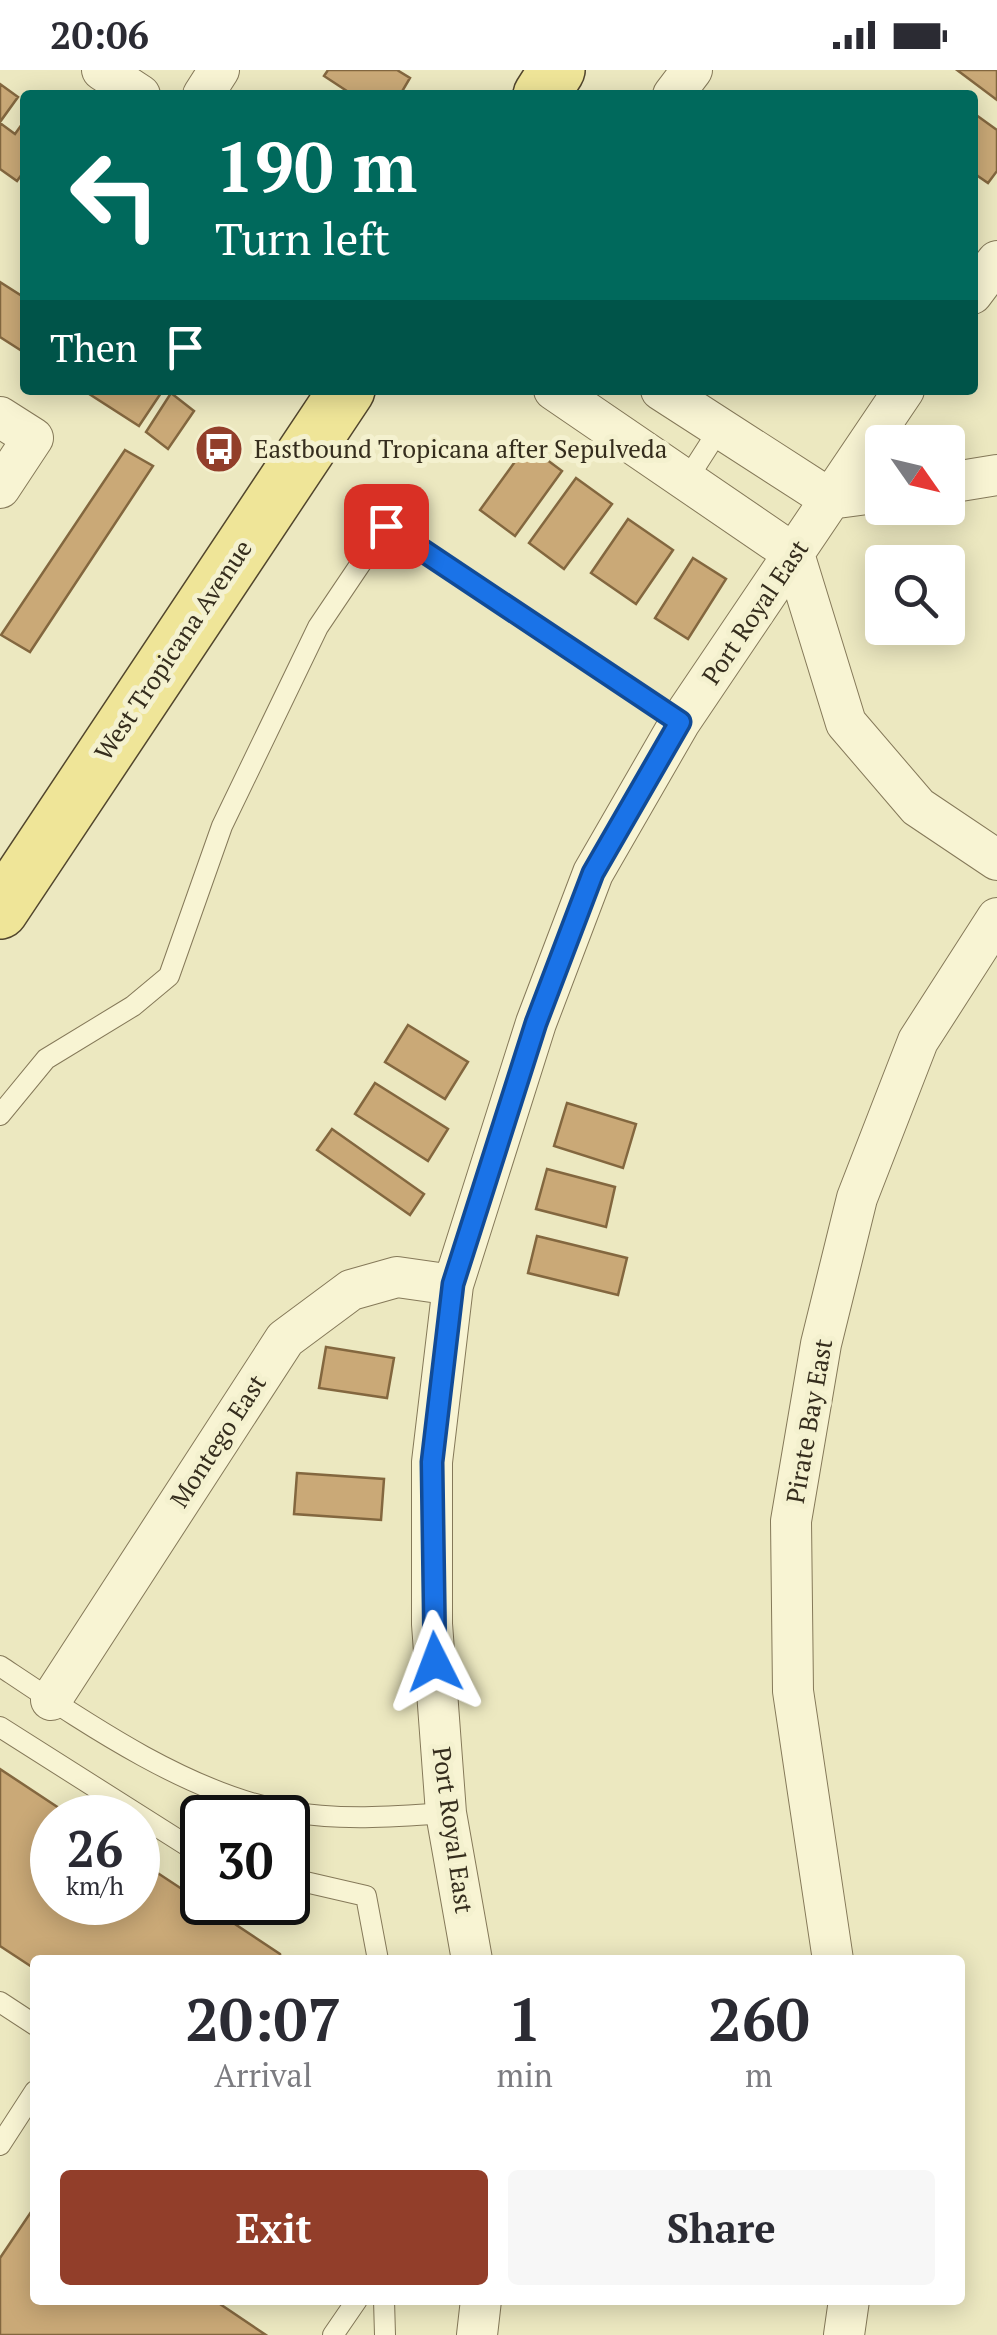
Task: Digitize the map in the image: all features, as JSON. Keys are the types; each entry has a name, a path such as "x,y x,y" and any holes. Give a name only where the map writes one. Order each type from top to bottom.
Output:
{"main road":[{"name":"West Tropicana Avenue","path":"0,911 344,395"}],"street":[{"path":"102,70 132,90"},
{"path":"677,90 692,70"},
{"path":"978,286 997,262"},
{"path":"562,395 688,478 812,527 865,500"},
{"path":"669,395 720,428 812,527 846,723 918,807 997,860"},
{"name":"Port Royal East","path":"471,1955 446,1813 432,1624 432,1462 453,1284 536,1023 593,873 680,722 901,395"},
{"path":"0,417 33,438 0,488"},
{"path":"965,480 997,475"},
{"name":"Pirate Bay East","path":"831,1955 794,1691 791,1522 821,1344 857,1198 918,1041 997,918"},
{"name":"Montego East","path":"50,1700 285,1339 351,1290 398,1277 453,1284"},
{"path":"477,2335 480,2305"},
{"path":"844,2335 849,2305"}],"lane":[{"path":"688,478 720,428"},
{"path":"0,1115 46,1059 133,1006 169,976 222,826 310,643 386,526 680,722"},
{"path":"0,1666 50,1700 195,1782 282,1811 361,1819 446,1813"},
{"path":"0,1726 180,1841"},
{"path":"310,1883 366,1896 377,1955"},
{"path":"0,2002 30,2022"},
{"path":"0,2145 30,2099"},
{"path":"333,2335 354,2305"},
{"path":"384,2305 385,2335"}],"building":[{"path":"328,70 397,70 410,78 403,90 345,90 324,76"},
{"path":"957,70 997,70 997,100"},
{"path":"0,84 18,97 0,122"},
{"path":"978,116 997,130 997,171 988,183 978,176"},
{"path":"0,123 15,134 20,127 17,181 0,169"},
{"path":"0,282 20,295 20,350 0,337"},
{"path":"91,395 160,395 139,426"},
{"path":"170,395 194,411 168,449 146,432"},
{"path":"527,445 562,471 515,536 480,510"},
{"path":"125,450 153,466 30,652 1,635"},
{"path":"576,478 612,504 564,569 529,543"},
{"path":"628,519 673,550 636,604 591,573"},
{"path":"693,558 726,579 688,639 655,618"},
{"path":"408,1025 468,1062 445,1099 385,1062"},
{"path":"375,1083 448,1129 428,1161 355,1114"},
{"path":"567,1103 636,1124 623,1168 554,1146"},
{"path":"332,1129 424,1194 410,1215 317,1150"},
{"path":"547,1169 615,1187 606,1227 536,1209"},
{"path":"537,1236 627,1258 618,1295 528,1273"},
{"path":"326,1347 394,1358 387,1398 319,1388"},
{"path":"297,1473 384,1479 381,1520 294,1514"},
{"path":"0,1769 39,1795 30,1795 30,1925 160,1925 160,1875 180,1888 180,1925 236,1925 280,1955 30,1955 30,1966 0,1946"},
{"path":"30,2213 30,2305 221,2305 266,2335 0,2335 0,2258"}],"place":[{"name":"Eastbound Tropicana after Sepulveda","path":"219,449"}],"route":[{"path":"386,526 680,722 593,873 536,1023 453,1284 432,1462 435,1662"}]}
